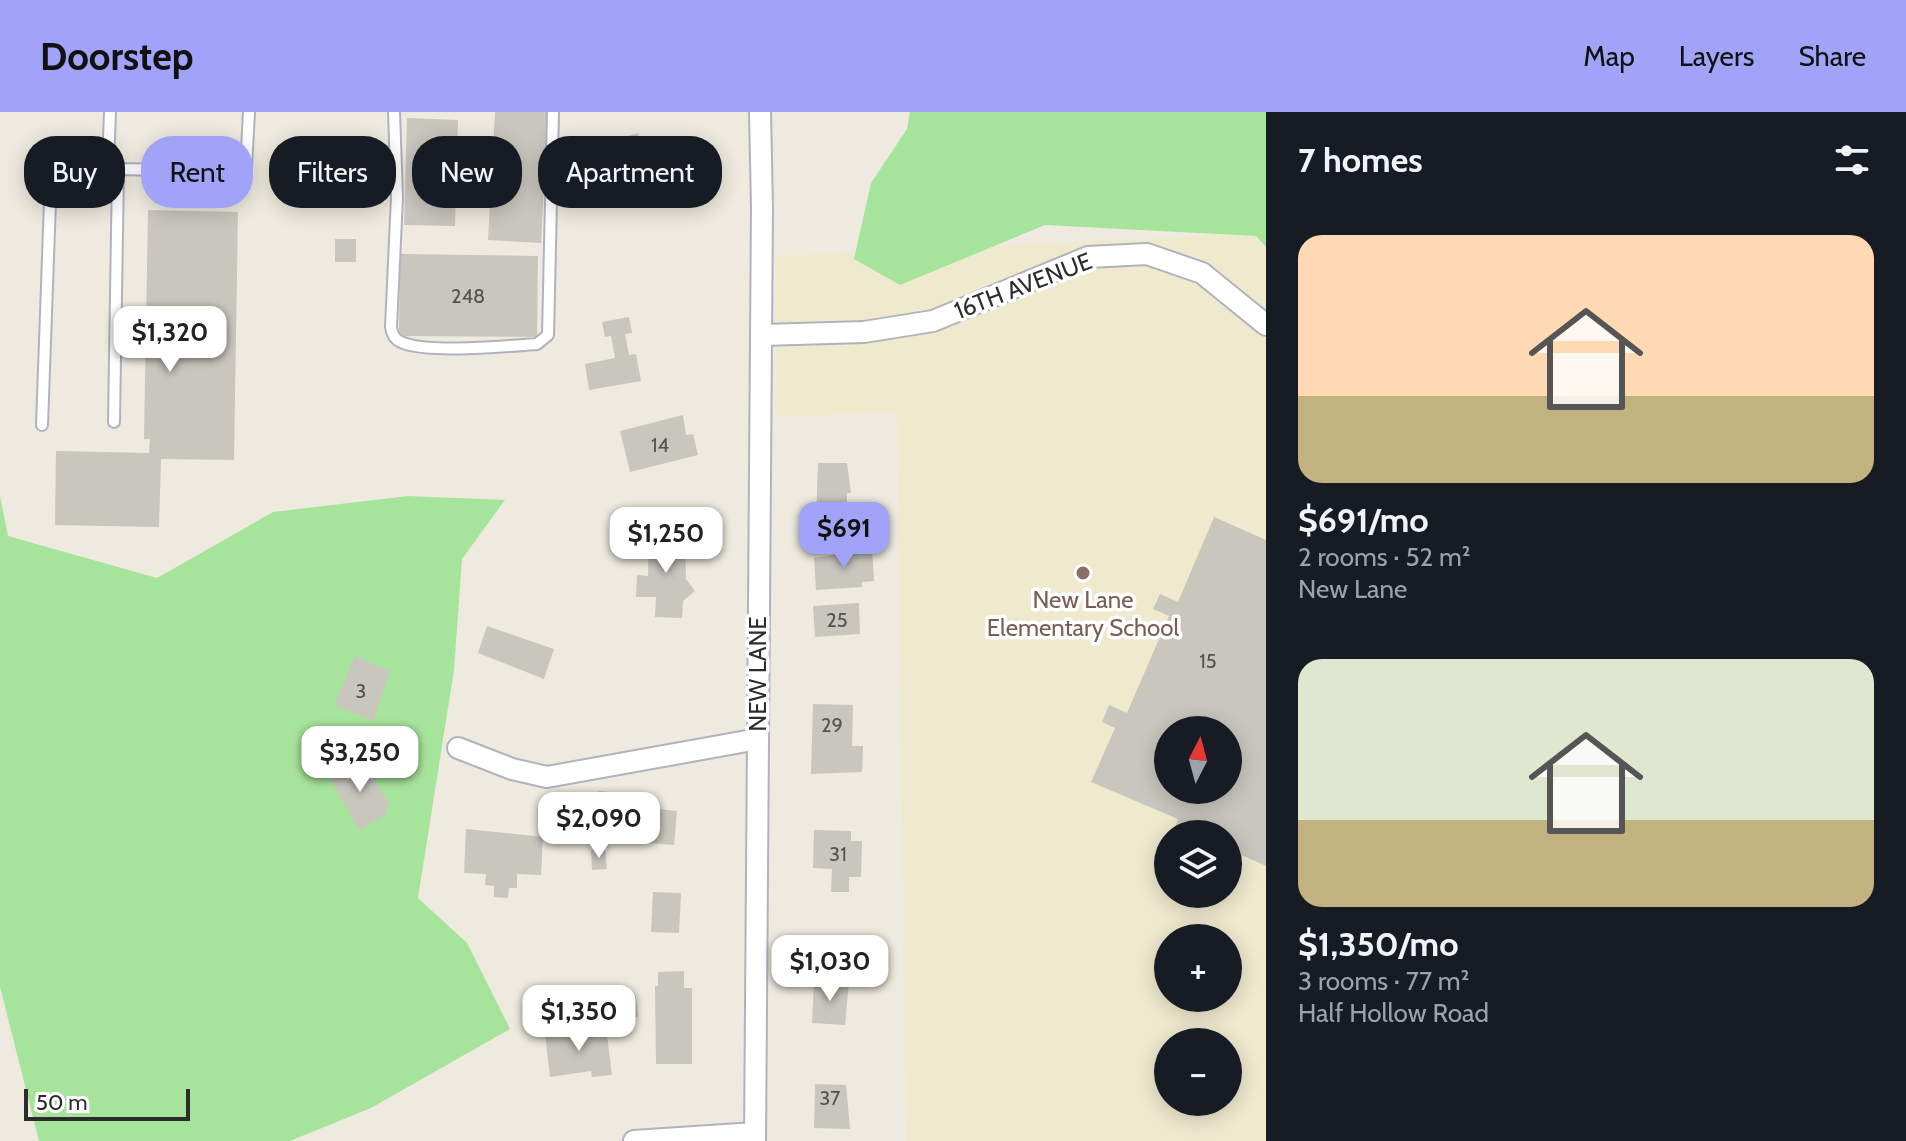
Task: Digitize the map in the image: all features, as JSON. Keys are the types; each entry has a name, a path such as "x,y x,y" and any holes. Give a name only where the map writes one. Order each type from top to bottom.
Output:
{"street":[{"name":"NEW LANE","path":"755,1137 760,112"},
{"name":"16TH AVENUE","path":"761,335 864,332 933,321 1088,257 1147,254 1202,273 1266,325"},
{"path":"458,748 512,769 547,777 758,739"},
{"path":"634,1141 755,1137"}],"lane":[{"path":"109,136 110,112"},
{"path":"125,169 233,171 246,168 249,112"},
{"path":"394,112 397,197 393,336 400,342 435,347 537,344 548,335 553,112"},
{"path":"42,425 50,208"},
{"path":"114,422 117,208"}],"shaded area":[{"name":"New Lane Elementary School","path":"1266,233 1266,1141 906,1141 897,413 776,416 776,256"}],"green space":[{"path":"910,112 1266,112 1266,247 1256,236 1045,225 900,285 854,259 871,183 907,129"},
{"path":"0,496 8,536 157,578 273,512 408,496 505,500 462,559 454,670 418,898 467,943 510,1029 371,1108 290,1141 39,1141 0,987"}],"building":[{"path":"495,112 548,112 547,136 538,136 538,208 543,208 541,243 488,240 490,208 522,208 522,136 494,136"},
{"path":"407,118 458,120 458,136 412,136 412,208 456,208 455,226 404,225"},
{"path":"148,210 238,212 234,460 161,459 159,527 55,525 56,451 149,453 150,439 144,439"},
{"path":"335,239 356,239 356,262 335,262"},
{"path":"400,254 538,256 537,337 399,336"},
{"path":"629,317 632,333 625,334 629,355 636,354 641,381 589,390 585,364 615,358 611,336 605,337 602,322"},
{"path":"683,415 686,435 693,434 698,455 630,472 620,431"},
{"path":"818,463 847,463 851,493 847,493 847,519 816,520"},
{"path":"1214,517 1266,540 1266,866 1242,855 1242,820 1178,820 1091,782 1115,728 1102,722 1109,705 1127,713 1169,616 1153,609 1160,594 1178,602"},
{"path":"649,534 685,535 686,579 695,591 683,601 682,618 655,617 656,597 636,597 637,575 648,576"},
{"path":"872,549 874,581 862,582 862,587 816,590 814,558"},
{"path":"859,603 860,634 815,637 813,606"},
{"path":"487,626 554,649 544,679 478,653"},
{"path":"355,656 390,671 373,721 334,705"},
{"path":"813,704 853,705 852,746 863,746 862,772 811,774"},
{"path":"363,758 390,807 385,809 387,814 359,830 329,777"},
{"path":"599,791 629,794 627,816 597,813"},
{"path":"640,807 677,811 674,845 649,843 651,832 637,831"},
{"path":"466,829 543,837 541,875 517,874 517,888 509,888 508,898 494,897 494,886 485,885 486,874 464,873"},
{"path":"814,830 851,831 851,841 862,841 861,877 849,877 849,892 831,892 832,869 813,868"},
{"path":"605,849 607,869 592,870 591,850"},
{"path":"653,892 681,893 679,933 651,932"},
{"path":"684,971 684,988 692,988 692,1064 656,1064 655,986 658,986 658,972"},
{"path":"814,981 849,982 845,1025 812,1023"},
{"path":"625,996 636,996 638,1017 627,1017"},
{"path":"606,1027 612,1075 592,1077 591,1071 550,1077 545,1034"},
{"path":"815,1084 846,1085 850,1129 814,1128"}],"place":[{"name":"New Lane Elementary School","path":"1083,573"}]}
